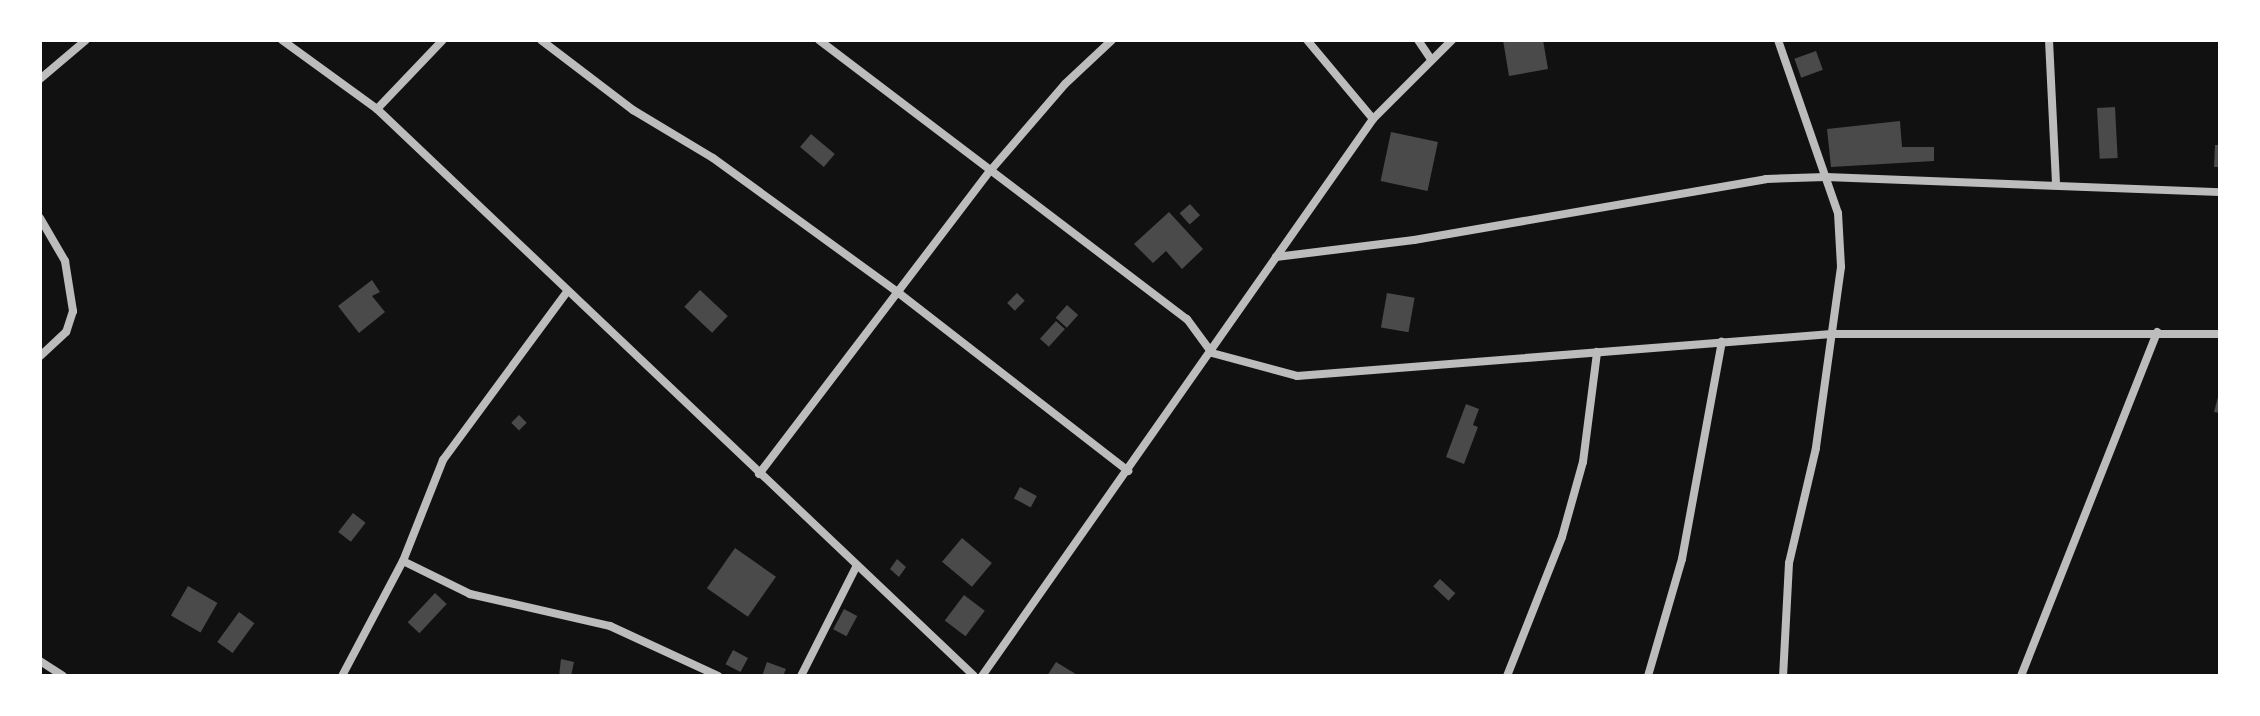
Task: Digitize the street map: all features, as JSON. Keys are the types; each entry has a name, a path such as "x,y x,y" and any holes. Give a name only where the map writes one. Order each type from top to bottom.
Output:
{"street":[{"path":"40,79 86,40"},
{"path":"282,40 377,109 566,293 974,676"},
{"path":"377,109 443,40"},
{"path":"541,40 633,110 713,158 900,294 1128,471"},
{"path":"819,40 1187,319 1212,353 1297,376 1831,334 2220,334"},
{"path":"759,474 900,294 990,171 1065,84 1112,40"},
{"path":"1307,40 1373,119"},
{"path":"1418,40 1430,58"},
{"path":"982,676 1212,353 1373,119 1430,58 1452,40"},
{"path":"1778,40 1838,213 1841,267 1816,448 1789,563 1783,676"},
{"path":"2049,40 2056,185"},
{"path":"1276,257 1414,240 1766,179 1826,177 2220,192"},
{"path":"40,218 65,261 73,311 66,332 40,356"},
{"path":"342,676 403,561 443,460 566,293"},
{"path":"2021,676 2157,332"},
{"path":"1648,676 1682,559 1722,342"},
{"path":"1507,676 1562,537 1578,477 1597,352"},
{"path":"403,561 470,594 610,626 718,676"},
{"path":"801,676 857,565"},
{"path":"40,661 63,676"}],"building":[{"path":"1503,40 1543,40 1548,69 1509,76"},
{"path":"1816,51 1823,70 1801,78 1794,59"},
{"path":"2115,107 2118,158 2100,159 2097,108"},
{"path":"1900,121 1902,147 1934,147 1934,161 1831,167 1827,129"},
{"path":"1391,132 1438,142 1428,191 1381,181"},
{"path":"811,134 835,154 824,167 800,147"},
{"path":"2215,145 2220,145 2220,167 2214,167"},
{"path":"1190,204 1200,215 1190,225 1180,213"},
{"path":"1169,212 1203,249 1182,269 1166,251 1153,263 1134,244"},
{"path":"372,280 380,292 372,296 385,312 359,333 338,306"},
{"path":"700,290 728,316 712,333 684,307"},
{"path":"1017,293 1025,301 1015,311 1007,303"},
{"path":"1387,293 1415,298 1408,332 1381,327"},
{"path":"1067,305 1078,315 1067,328 1056,318"},
{"path":"1056,321 1065,329 1049,347 1040,339"},
{"path":"2220,393 2220,413 2214,412"},
{"path":"1466,404 1479,409 1473,425 1478,427 1464,464 1446,457"},
{"path":"519,415 527,423 519,431 511,423"},
{"path":"1020,487 1037,496 1031,507 1014,498"},
{"path":"353,513 366,523 351,542 338,532"},
{"path":"962,538 992,563 972,587 942,562"},
{"path":"735,548 776,577 748,617 707,588"},
{"path":"897,559 906,567 899,577 890,569"},
{"path":"1440,579 1455,593 1449,601 1433,586"},
{"path":"188,586 217,603 200,632 171,615"},
{"path":"435,593 447,604 419,633 408,622"},
{"path":"964,595 985,611 966,636 945,621"},
{"path":"844,609 857,616 846,636 833,629"},
{"path":"239,612 254,623 233,653 217,642"},
{"path":"733,650 748,658 740,672 725,664"},
{"path":"561,659 574,662 571,676 559,676"},
{"path":"767,662 786,669 783,676 762,676"},
{"path":"1056,662 1079,676 1047,676"}]}
